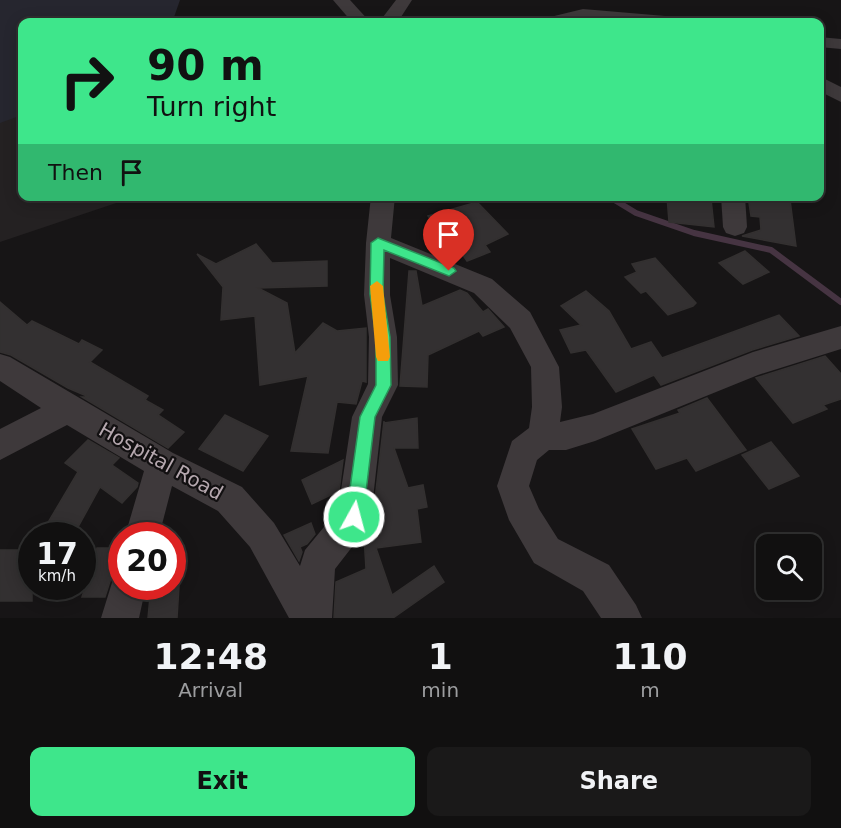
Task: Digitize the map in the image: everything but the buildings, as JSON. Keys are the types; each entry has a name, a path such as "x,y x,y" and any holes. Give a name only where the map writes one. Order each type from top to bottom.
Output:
{"street":[{"path":"341,0 357,18"},
{"path":"392,18 404,0"},
{"path":"568,18 583,14 630,18"},
{"path":"824,42 841,44"},
{"path":"824,85 841,97"},
{"path":"311,618 318,563 354,517 367,417 383,385 383,337 377,294 378,243 382,201"},
{"path":"733,201 735,227"},
{"path":"378,243 483,286 520,320 545,367 547,407 543,436"},
{"path":"623,618 596,578 546,550 526,520 513,486 523,451 543,436 566,436 595,427 753,364 829,341"},
{"name":"Hospital Road","path":"0,366 162,464 230,499 262,535 311,618"},
{"path":"0,445 68,409"},
{"path":"146,522 162,464"},
{"path":"120,618 125,600"}],"shaded area":[{"path":"0,0 180,0 174,18 18,18 18,116 0,123"},
{"path":"18,111 18,201 122,201 0,242 0,116"}],"waterway":[{"path":"616,201 636,213 694,233 771,250 841,302"}],"slow traffic":[{"path":"377,286 383,357"}],"route":[{"path":"354,517 367,417 383,385 383,337 377,294 378,243 449,271"}]}
